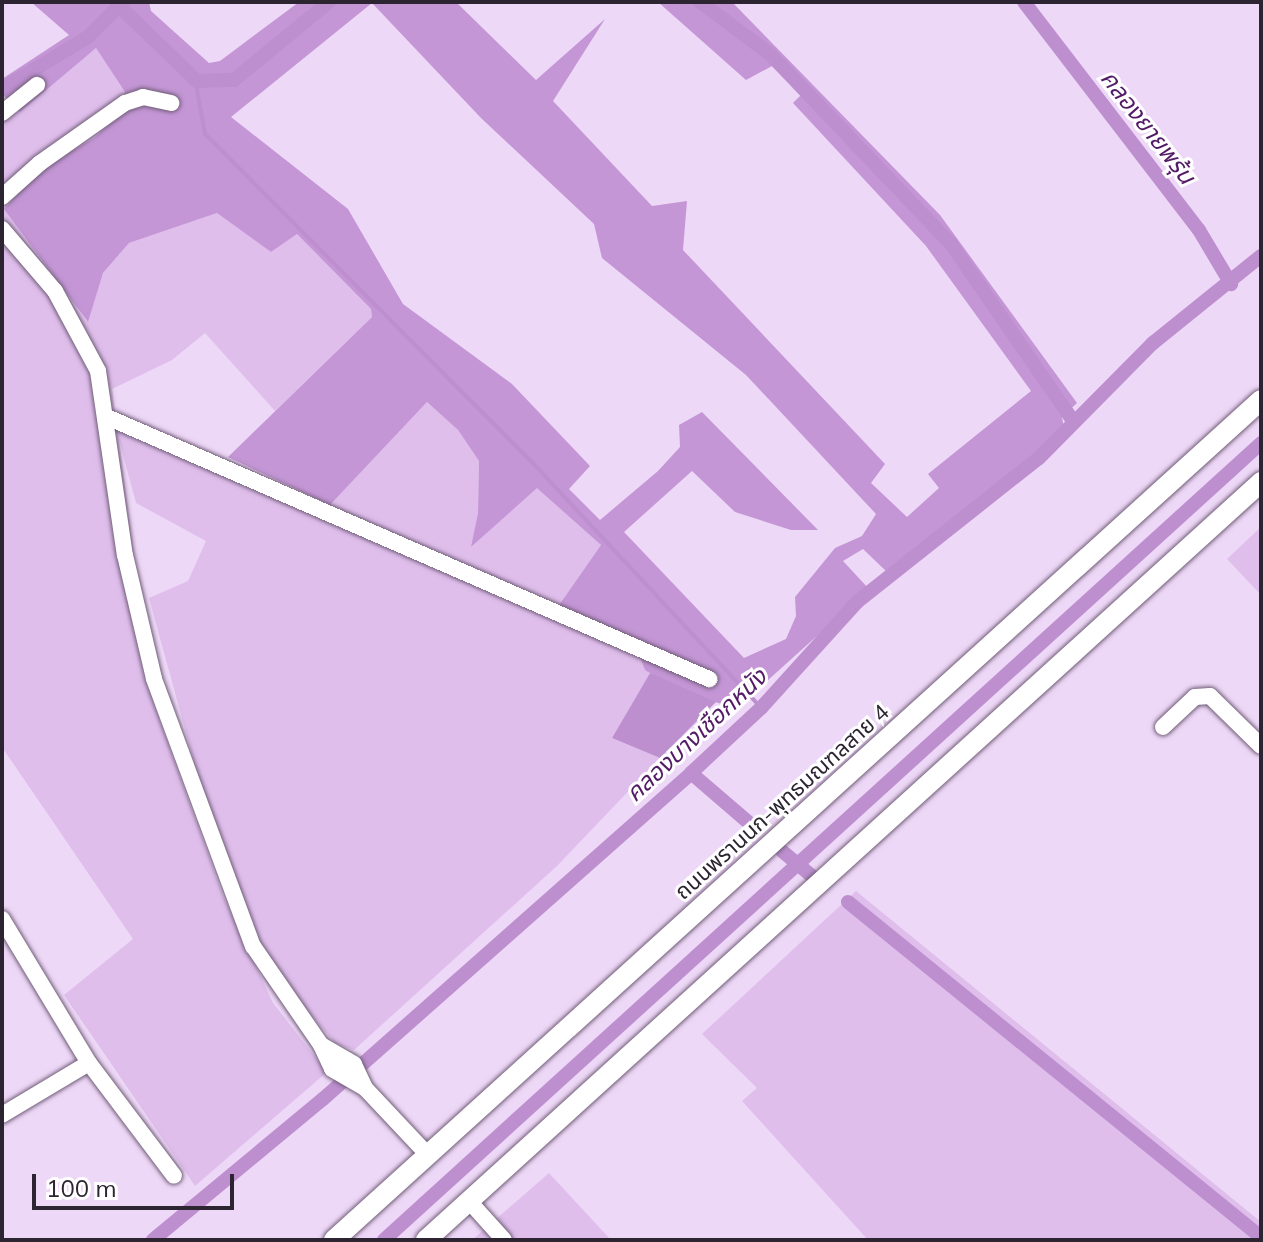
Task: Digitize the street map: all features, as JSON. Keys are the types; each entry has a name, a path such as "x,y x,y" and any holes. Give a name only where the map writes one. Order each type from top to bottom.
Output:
{"main road":[{"name":"ถนนพรานนก-พุทธมณฑลสาย 4","path":"334,1240 1261,400"},
{"path":"426,1240 1261,482"}],"street":[{"path":"2,113 37,85"},
{"path":"2,197 40,163 125,103 143,97 171,103"},
{"path":"2,229 54,289 87,343 107,417 125,555 158,692 253,946 326,1051 354,1064 361,1084 428,1155"},
{"path":"107,417 709,679"},
{"path":"1163,727 1195,697 1210,696 1261,746"},
{"path":"2,919 89,1063 174,1176"},
{"path":"2,1115 89,1063"},
{"path":"469,1201 504,1240"}],"shaded area":[{"path":"31,2 149,2 151,11 209,63 220,61 299,2 456,2 536,80 605,19 553,101 652,206 687,201 683,250 885,464 871,483 907,517 939,488 928,474 1031,391 926,246 793,103 801,95 772,66 746,80 658,2 732,2 940,215 1077,403 1062,417 1064,429 888,573 863,549 843,561 869,589 736,709 674,688 645,670 638,652 557,608 601,545 537,488 471,547 478,513 479,461 458,430 427,402 330,505 228,457 372,317 371,309 297,234 271,252 217,213 129,243 103,273 88,322 4,209 43,168 94,138 117,117 125,92 96,48 20,112 2,94 2,79 69,35","holes":["372,3 481,118 594,224 602,258 746,375 876,514 862,536 835,548 795,597 796,616 786,639 744,658 624,532 692,471 735,512 791,530 818,530 702,412 679,425 680,447 658,471 600,520 569,489 590,466 512,384 403,304 348,209 231,117"]},
{"path":"96,48 125,92 117,117 94,138 43,168 49,267 87,322 103,273 129,243 217,213 271,252 297,234 371,309 372,317 275,411 205,333 172,360 112,389 118,431 638,652 650,673 612,738 660,758 557,866 354,1050 335,1043 274,972 252,925 205,802 149,598 188,581 206,541 136,503 119,440 154,705 223,896 273,1003 327,1072 195,1186 64,995 133,939 2,747 2,120"},
{"path":"427,402 458,430 479,461 478,513 472,546 537,487 601,545 557,608 330,505"},
{"path":"1261,527 1261,595 1227,559"},
{"path":"650,673 716,702 660,758 612,738"},
{"path":"856,891 1261,1222 1261,1240 868,1240 742,1101 757,1088 702,1034"},
{"path":"549,1173 611,1240 472,1240"}],"waterway":[{"path":"2,89 88,37 123,2"},
{"path":"119,6 197,81 234,80 329,2"},
{"path":"700,2 770,54 951,244 1074,422"},
{"name":"คลองยายพรุ้น","path":"1024,2 1199,230 1231,284"},
{"path":"195,79 205,134 531,461 761,708"},
{"name":"คลองบางเชือกหนัง","path":"153,1240 323,1099 691,773 761,708 857,602 1039,458 1153,343 1261,256"},
{"path":"384,1240 1261,443"},
{"path":"691,773 748,822"},
{"path":"782,851 811,875"},
{"path":"848,902 1261,1237"}]}
